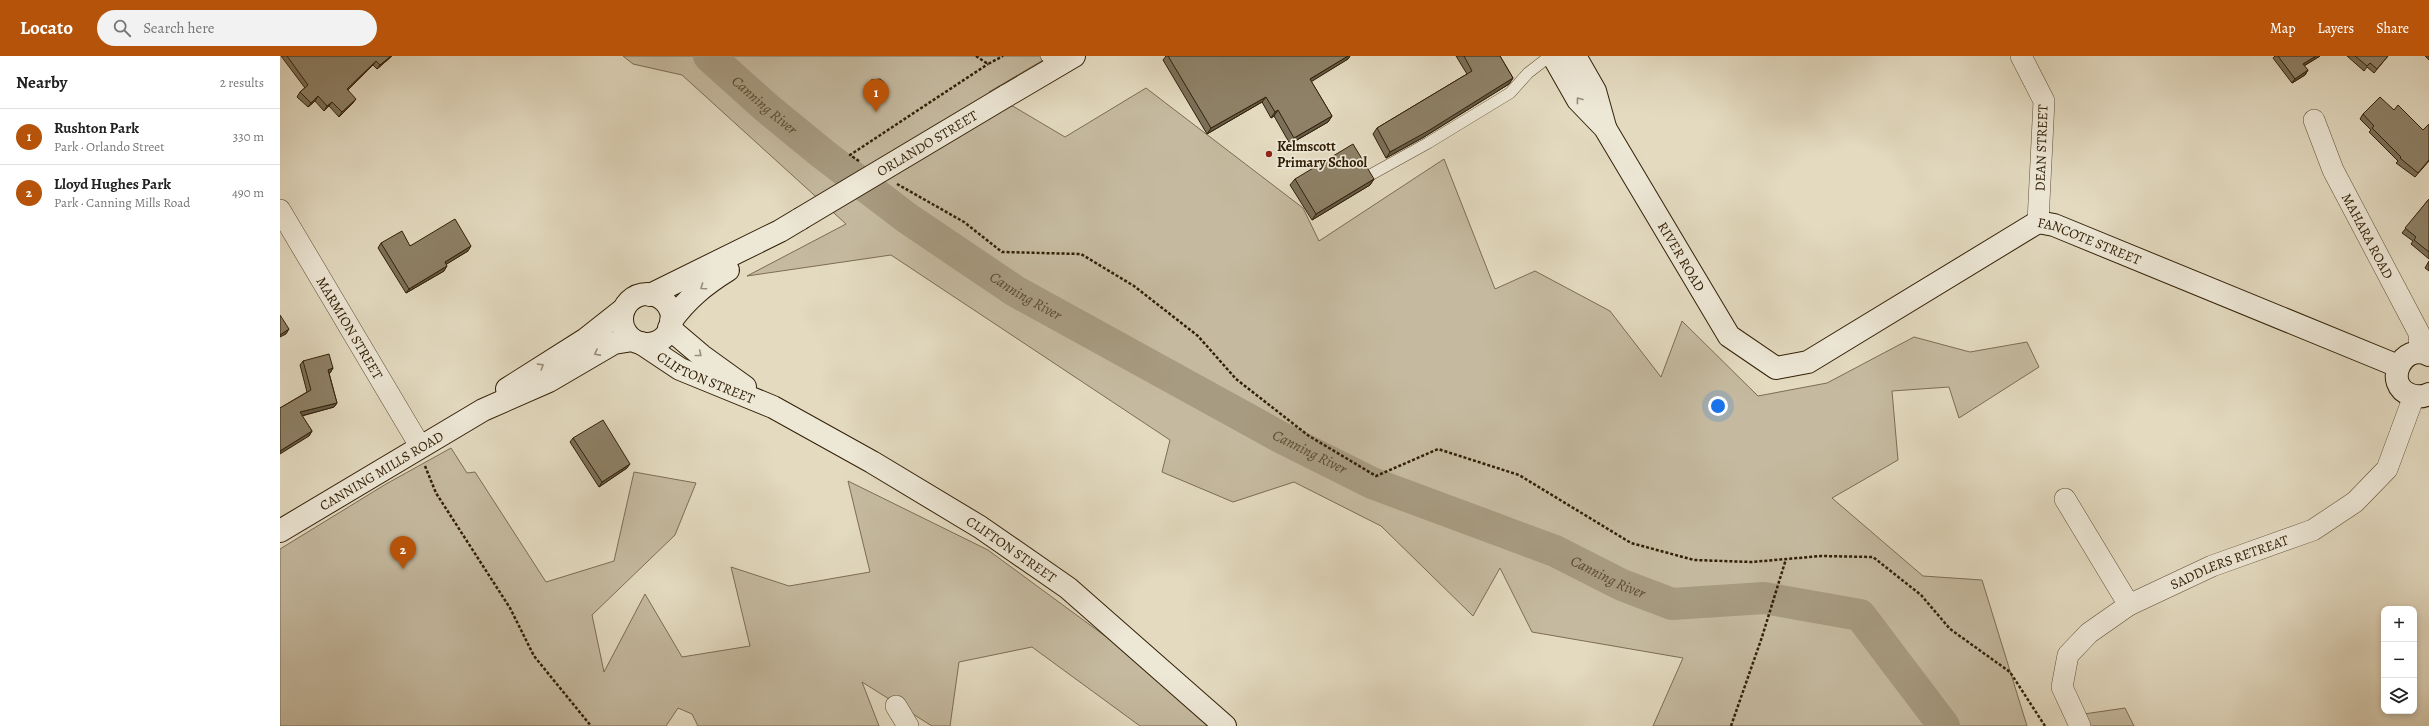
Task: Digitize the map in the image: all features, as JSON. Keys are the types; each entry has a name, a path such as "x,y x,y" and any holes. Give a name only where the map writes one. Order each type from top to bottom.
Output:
{"main road":[{"name":"RIVER ROAD","path":"1553,56 1578,100 1605,128 1728,336 1776,368"},
{"name":"RIVER ROAD","path":"1574,56 1595,91 1605,128"},
{"name":"ORLANDO STREET","path":"650,295 780,231 1006,96 1059,59"},
{"name":"FANCOTE STREET","path":"1776,368 1808,362 2038,222 2054,225 2398,366"},
{"name":"ORLANDO STREET","path":"670,325 684,303 699,289 732,267 780,231"},
{"path":"650,295 662,299 667,305 670,325 664,337 658,342 637,342 622,326 624,309 636,296 650,295"},
{"name":"CANNING MILLS ROAD","path":"483,410 508,387 586,339 624,309"},
{"name":"CLIFTON STREET","path":"670,325 702,356 773,407 872,462 980,526 1068,588 1224,726"},
{"name":"CANNING MILLS ROAD","path":"280,531 420,446 483,410 549,381 614,343 637,342"},
{"name":"CLIFTON STREET","path":"637,342 680,369 773,407"},
{"path":"2422,395 2403,390 2399,385 2396,372 2398,366 2407,356 2424,354"}],"street":[{"name":"DEAN STREET","path":"2021,56 2044,101 2038,222"},
{"name":"MAHARA ROAD","path":"2314,120 2322,148 2419,333 2424,354"},
{"name":"MARMION STREET","path":"280,210 420,446"},
{"name":"SADDLERS RETREAT","path":"2080,726 2062,687 2068,655 2089,633 2130,605 2212,566 2313,530 2355,502 2387,468 2422,395"},
{"path":"2065,499 2130,605"},
{"path":"896,706 908,726"}],"lane":[{"path":"1372,174 1428,144 1510,93 1528,73 1550,56"}],"path":[{"path":"976,56 988,64"},
{"path":"865,165 850,155 988,64 1003,56"},
{"path":"893,181 964,222 1002,252 1081,254 1127,282 1198,336 1236,379 1260,398 1309,436 1376,476 1438,449 1519,475 1631,543 1694,560 1752,562 1821,556 1873,557 1921,595 1950,629 2010,672 2045,726"},
{"path":"420,446 423,461 436,494 510,608 534,656 591,726"},
{"path":"1731,726 1786,559"}],"shaded area":[{"path":"623,56 1050,56 989,92 1065,137 1146,88 1303,208 1319,241 1444,159 1495,289 1535,271 1610,311 1661,377 1682,321 1758,396 1827,383 1914,337 1970,352 2027,342 2039,367 1959,418 1949,387 1892,391 1898,460 1832,498 1923,576 1982,580 2027,726 1653,726 1683,658 1532,632 1500,568 1473,616 1381,526 1294,482 1233,502 1162,472 1170,440 891,255 747,276 846,224 682,75 633,64"},
{"path":"451,448 467,473 475,472 546,582 614,561 634,472 696,483 675,535 592,615 604,672 645,594 682,657 750,646 731,567 789,586 870,572 848,481 988,550 1222,722 1223,726 1140,726 1032,647 959,662 950,726 932,726 862,682 879,726 698,726 692,714 678,708 666,726 280,726 280,549 386,484"},
{"path":"2125,708 2134,726 2087,726 2084,714"}],"building":[{"path":"287,56 391,56 380,65 376,61 347,89 356,99 342,112 332,102 327,106 318,96 311,103 300,92 308,85"},
{"path":"1168,56 1348,56 1310,79 1332,116 1294,138 1278,110 1275,112 1266,97 1211,128"},
{"path":"1464,56 1500,56 1513,78 1428,131 1390,152 1377,128 1472,71"},
{"path":"2278,56 2316,56 2303,64 2308,70 2295,79"},
{"path":"2355,56 2388,56 2377,69 2370,63 2367,66"},
{"path":"880,79 884,82 886,88 884,94 875,96 870,93 868,85 871,80"},
{"path":"2380,97 2394,110 2398,105 2423,130 2429,124 2429,160 2418,173 2400,158 2401,157 2372,128 2374,126 2363,114"},
{"path":"1353,144 1374,179 1316,214 1295,179"},
{"path":"2429,199 2429,252 2414,240 2416,237 2405,228"},
{"path":"455,219 471,246 445,262 447,266 409,289 381,243 402,231 410,246"},
{"path":"280,315 289,329 280,335"},
{"path":"329,354 333,368 328,370 337,403 300,412 312,431 280,451 280,408 311,390 303,361"},
{"path":"603,420 630,464 602,482 573,438"}],"waterway":[{"name":"Canning River","path":"709,56 768,109 823,154 907,218 1015,291 1280,437 1372,483 1555,551 1622,585 1672,604 1764,598 1860,615 1944,726"}],"place":[{"name":"Rushton Park","path":"876,112"},
{"name":"Kelmscott Primary School","path":"1269,154"},
{"name":"Lloyd Hughes Park","path":"403,569"}]}
